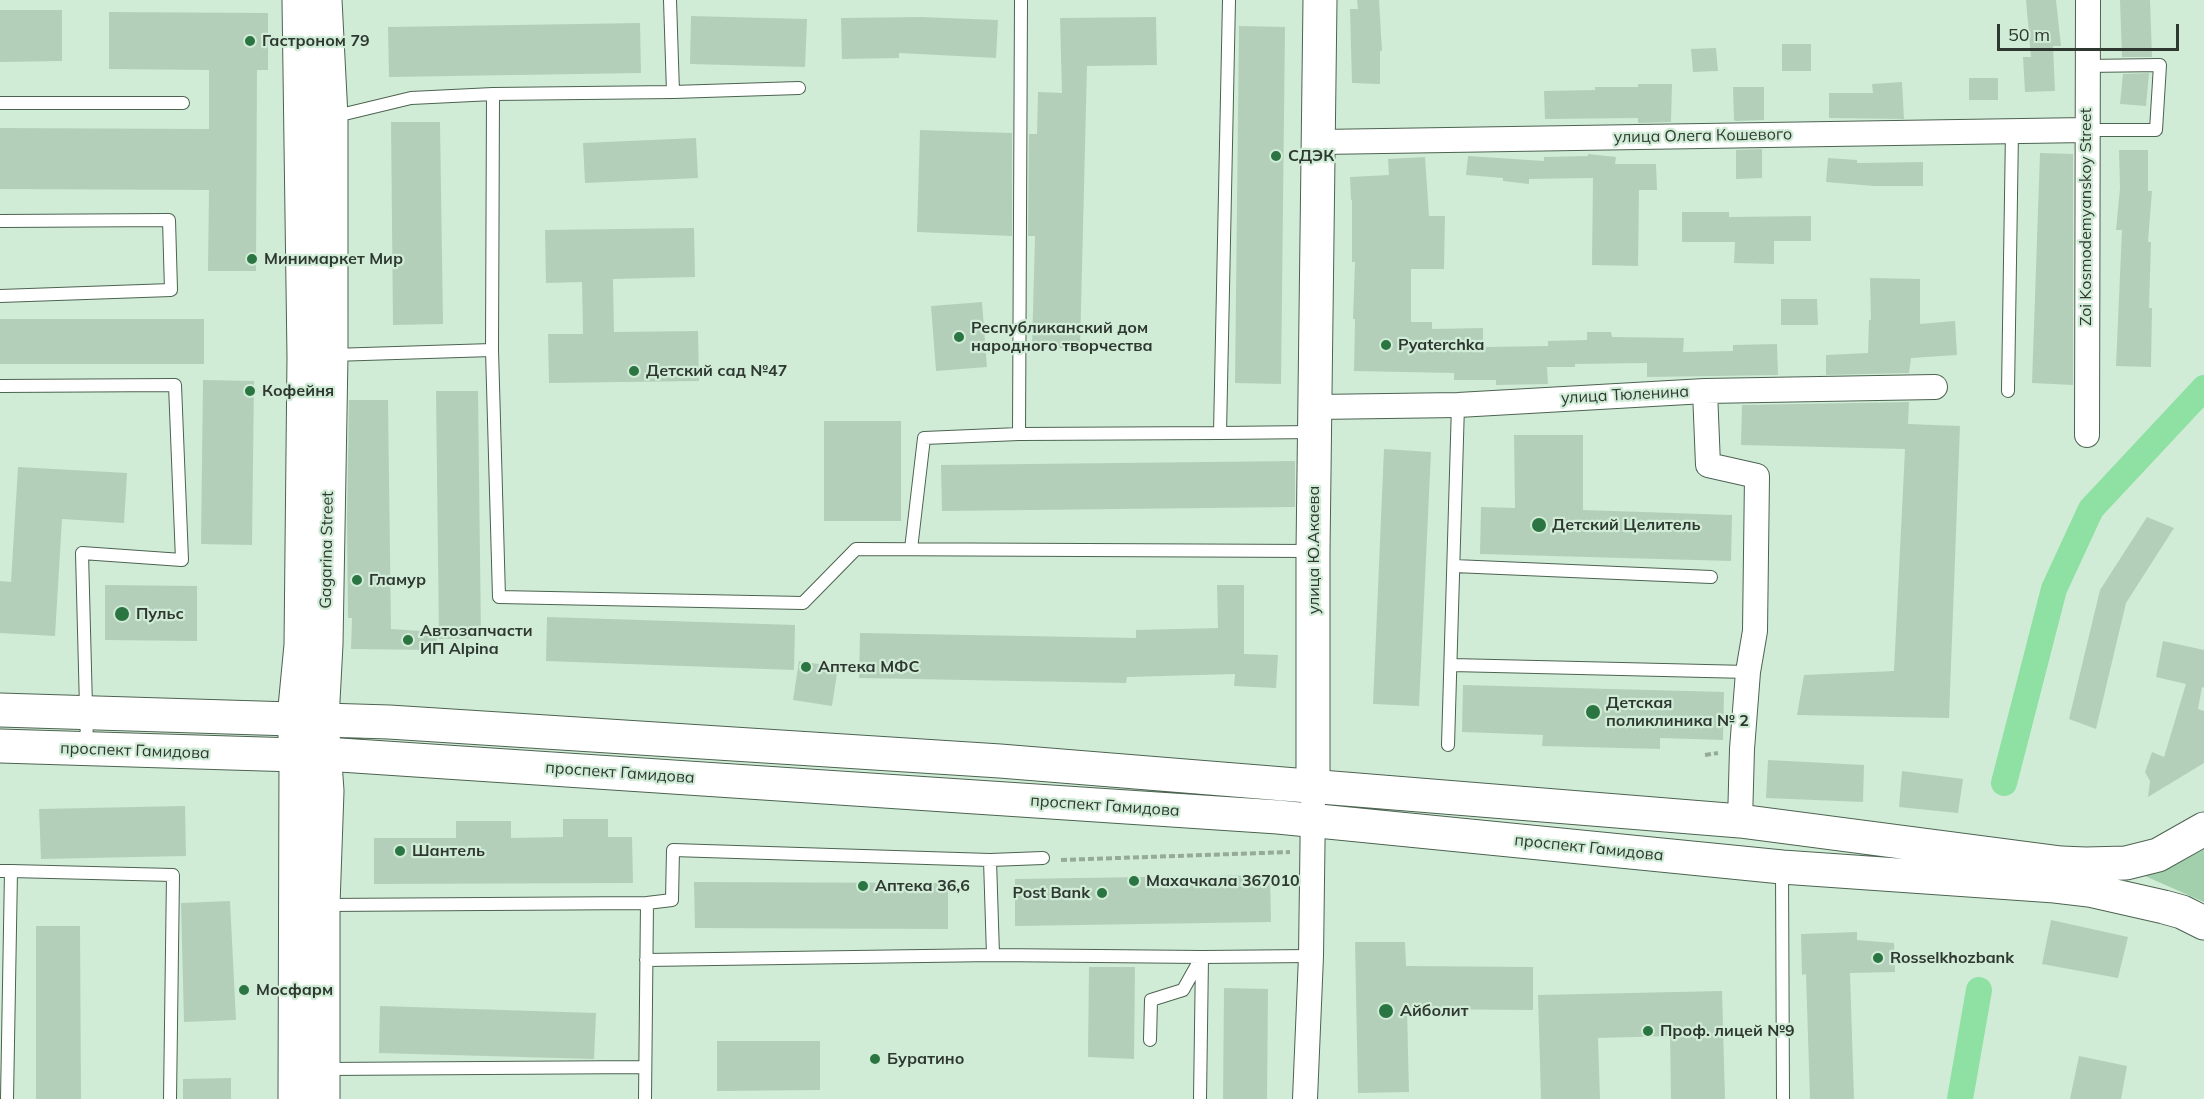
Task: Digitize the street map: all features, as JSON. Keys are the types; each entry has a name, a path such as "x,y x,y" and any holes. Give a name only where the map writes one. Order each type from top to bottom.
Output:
{"main road":[{"name":"Gagarina Street","path":"299,0 316,122"},
{"name":"Gagarina Street","path":"295,1099 310,754 308,719 326,644 317,356 316,122 325,0"},
{"name":"улица Ю.Акаева","path":"1313,785 1313,551 1320,142 1320,0"},
{"path":"0,710 389,722 1000,761 1740,821 2061,863 2126,863 2158,855 2204,829"},
{"name":"проспект Гамидова","path":"0,746 310,754 1312,836 2055,886 2089,890 2197,919"},
{"name":"Gagarina Street","path":"310,754 327,791 323,905 324,1084"}],"street":[{"name":"Zoi Kosmodemyanskoy Street","path":"2087,435 2086,66 2088,0"},
{"name":"улица Олега Кошевого","path":"1320,142 2086,130"},
{"name":"улица Тюленина","path":"1316,419 1458,405 1705,391 1935,387"},
{"path":"1705,391 1708,465 1757,476 1755,631 1748,672 1742,749 1740,821"},
{"name":"улица Ю.Акаева","path":"1305,1099 1311,956 1313,785"}],"lane":[{"path":"670,0 673,92"},
{"path":"1019,434 1021,0"},
{"path":"1220,433 1229,0"},
{"path":"2086,66 2160,65 2156,129 2086,130"},
{"path":"316,122 411,98 493,94 799,88"},
{"path":"493,94 492,350 499,597 803,603 856,549 1313,551"},
{"path":"0,103 183,103"},
{"path":"2008,391 2012,131"},
{"path":"0,221 169,220 171,291 0,296"},
{"path":"317,356 492,350"},
{"path":"0,386 175,385 182,560 82,553 87,750"},
{"path":"1448,746 1458,405"},
{"path":"911,549 924,438 1019,434 1220,433 1316,419"},
{"path":"1454,566 1711,577"},
{"path":"1452,665 1748,672"},
{"path":"323,905 647,903 672,900 673,850 990,860 1043,858"},
{"path":"990,860 993,955"},
{"path":"1782,867 1783,1099"},
{"path":"7,1099 6,871 172,875 170,1099"},
{"path":"645,1099 647,903"},
{"path":"646,960 993,955 1311,956"},
{"path":"1150,1040 1151,1000 1183,990 1202,957"},
{"path":"1200,1099 1202,957"},
{"path":"324,1084 645,1067"}],"path":[{"path":"1059,860 1312,836"}],"green space":[{"path":"2204,845 2204,902 2145,876 2166,865"}],"building":[{"path":"1357,0 1379,0 1382,51 1380,51 1380,84 1352,83 1350,9 1358,9"},
{"path":"2026,0 2056,0 2061,46 2053,46 2055,91 2025,92 2023,57 2031,57"},
{"path":"2120,0 2150,0 2152,57 2122,57"},
{"path":"0,10 62,10 62,61 0,62"},
{"path":"109,12 268,13 268,70 257,70 256,271 208,271 209,190 0,189 0,128 209,129 209,70 109,69"},
{"path":"691,16 807,19 805,67 690,64"},
{"path":"921,17 998,20 996,58 899,53 899,58 842,59 841,18"},
{"path":"1156,17 1157,65 1087,66 1080,349 1032,347 1035,236 1028,236 1029,134 1037,134 1038,92 1062,93 1060,18"},
{"path":"640,23 641,73 389,77 388,27"},
{"path":"1239,26 1285,27 1281,384 1235,383"},
{"path":"1782,44 1811,44 1811,71 1782,71"},
{"path":"1716,48 1718,71 1693,72 1691,49"},
{"path":"2149,73 2146,106 2120,104 2123,74"},
{"path":"1969,78 1998,78 1998,100 1969,100"},
{"path":"1902,82 1904,119 1829,118 1829,93 1873,93 1872,84"},
{"path":"1638,84 1672,84 1671,122 1638,123 1638,118 1545,119 1544,91 1595,90 1595,87 1638,87"},
{"path":"1733,87 1764,87 1764,120 1734,120"},
{"path":"391,122 440,122 443,324 393,325"},
{"path":"920,130 1012,133 1012,236 917,232"},
{"path":"696,138 698,178 585,183 583,143"},
{"path":"1762,149 1762,178 1736,179 1736,150"},
{"path":"2119,150 2148,150 2148,191 2152,191 2148,242 2151,242 2149,308 2152,308 2151,367 2116,366 2122,230 2116,230 2120,188"},
{"path":"2040,153 2073,154 2073,385 2032,383"},
{"path":"1588,154 1616,157 1615,164 1656,164 1657,190 1639,190 1638,266 1592,265 1593,178 1529,179 1529,184 1503,181 1503,178 1466,175 1468,156 1544,161 1544,157 1588,156"},
{"path":"1425,157 1429,216 1445,216 1444,269 1411,269 1411,322 1432,322 1432,329 1483,328 1483,347 1548,346 1548,341 1587,340 1587,332 1611,332 1612,337 1684,338 1683,352 1733,351 1733,345 1777,344 1778,375 1647,377 1647,363 1575,364 1575,367 1547,367 1548,384 1496,385 1496,380 1454,380 1454,373 1354,371 1355,262 1352,262 1350,177 1389,175 1388,159"},
{"path":"1828,158 1857,160 1857,163 1923,162 1923,186 1874,186 1826,182"},
{"path":"1682,212 1729,212 1729,217 1811,216 1811,241 1774,241 1774,264 1734,263 1735,242 1682,242"},
{"path":"694,228 695,277 613,279 614,332 698,331 699,381 549,383 548,334 583,334 582,282 546,283 545,230"},
{"path":"1870,278 1920,279 1920,324 1955,321 1957,355 1911,358 1909,373 1826,375 1826,355 1868,353 1869,320 1871,320"},
{"path":"1781,299 1817,299 1818,325 1781,325"},
{"name":"Республиканский дом народного творчества","path":"982,302 987,367 936,371 931,306"},
{"path":"0,319 204,319 204,364 0,364"},
{"path":"203,380 254,381 252,545 201,544"},
{"path":"436,391 478,391 481,638 439,639"},
{"path":"349,400 388,400 391,629 437,632 436,650 351,649 352,618 348,618 347,517"},
{"path":"1909,402 1908,424 1960,426 1949,718 1797,715 1804,675 1894,671 1905,449 1741,445 1742,405"},
{"path":"824,421 901,421 901,521 824,521"},
{"path":"1514,435 1583,435 1583,510 1732,515 1731,561 1480,554 1481,507 1515,508"},
{"path":"1384,449 1431,452 1419,706 1373,704"},
{"path":"1295,461 1295,507 942,511 941,465"},
{"path":"18,467 127,473 124,523 62,519 55,636 0,633 0,581 11,582"},
{"path":"2147,517 2174,528 2126,603 2096,729 2069,719 2100,590"},
{"path":"105,585 197,586 197,641 105,640"},
{"path":"1217,585 1244,585 1244,654 1278,655 1276,688 1234,686 1235,674 1127,677 1126,683 859,678 860,633 1136,638 1136,630 1218,628"},
{"path":"547,617 795,625 794,670 546,661"},
{"path":"2163,641 2204,650 2204,688 2202,687 2198,709 2204,711 2204,763 2148,797 2150,781 2145,772 2152,752 2164,757 2186,684 2156,677"},
{"path":"799,661 838,667 832,706 793,700"},
{"name":"Детская поликлиника № 2","path":"1463,685 1724,692 1723,740 1660,738 1660,749 1542,746 1543,735 1462,732"},
{"path":"1768,760 1864,765 1863,802 1766,798"},
{"path":"1902,771 1963,779 1958,813 1899,807"},
{"path":"185,806 186,856 41,859 39,809"},
{"path":"563,819 608,819 608,837 632,837 633,883 374,884 374,838 456,838 456,821 511,821 511,838 563,837"},
{"path":"1270,875 1271,922 1015,926 1015,879"},
{"path":"694,882 948,883 948,929 695,928"},
{"path":"230,901 236,1020 184,1022 181,903"},
{"path":"2051,920 2128,937 2118,978 2042,964"},
{"path":"36,926 80,926 81,1099 36,1099"},
{"path":"1857,932 1857,940 1894,943 1895,972 1850,973 1854,1099 1810,1099 1806,974 1802,975 1801,934"},
{"name":"Айболит","path":"1355,942 1405,942 1406,966 1533,967 1533,1010 1407,1009 1409,1092 1358,1093"},
{"path":"1089,967 1135,967 1134,1059 1088,1057"},
{"path":"1224,988 1268,989 1267,1099 1223,1099"},
{"path":"1722,991 1725,1099 1671,1099 1670,1036 1598,1038 1600,1099 1541,1099 1538,995"},
{"path":"380,1006 596,1013 594,1059 379,1053"},
{"path":"717,1041 820,1041 820,1090 717,1091"},
{"path":"2079,1056 2127,1066 2121,1099 2070,1099"},
{"path":"231,1078 231,1099 183,1099 183,1079"}],"waterway":[{"path":"2004,783 2054,589 2091,509 2204,388"},
{"path":"1960,1099 1979,990"}],"place":[{"name":"Гастроном 79","path":"250,41"},
{"name":"СДЭК","path":"1276,156"},
{"name":"Минимаркет Мир","path":"252,259"},
{"name":"Республиканский дом народного творчества","path":"959,337"},
{"name":"Pyaterchka","path":"1386,345"},
{"name":"Детский сад №47","path":"634,371"},
{"name":"Кофейня","path":"250,391"},
{"name":"Детский Целитель","path":"1539,525"},
{"name":"Гламур","path":"357,580"},
{"name":"Пульс","path":"122,614"},
{"name":"Автозапчасти ИП Alpina","path":"408,640"},
{"name":"Аптека МФС","path":"806,667"},
{"name":"Детская поликлиника № 2","path":"1593,712"},
{"name":"Шантель","path":"400,851"},
{"name":"Махачкала 367010","path":"1134,881"},
{"name":"Аптека 36,6","path":"863,886"},
{"name":"Post Bank","path":"1102,893"},
{"name":"Rosselkhozbank","path":"1878,958"},
{"name":"Мосфарм","path":"244,990"},
{"name":"Айболит","path":"1386,1011"},
{"name":"Проф. лицей №9","path":"1648,1031"},
{"name":"Буратино","path":"875,1059"}]}
